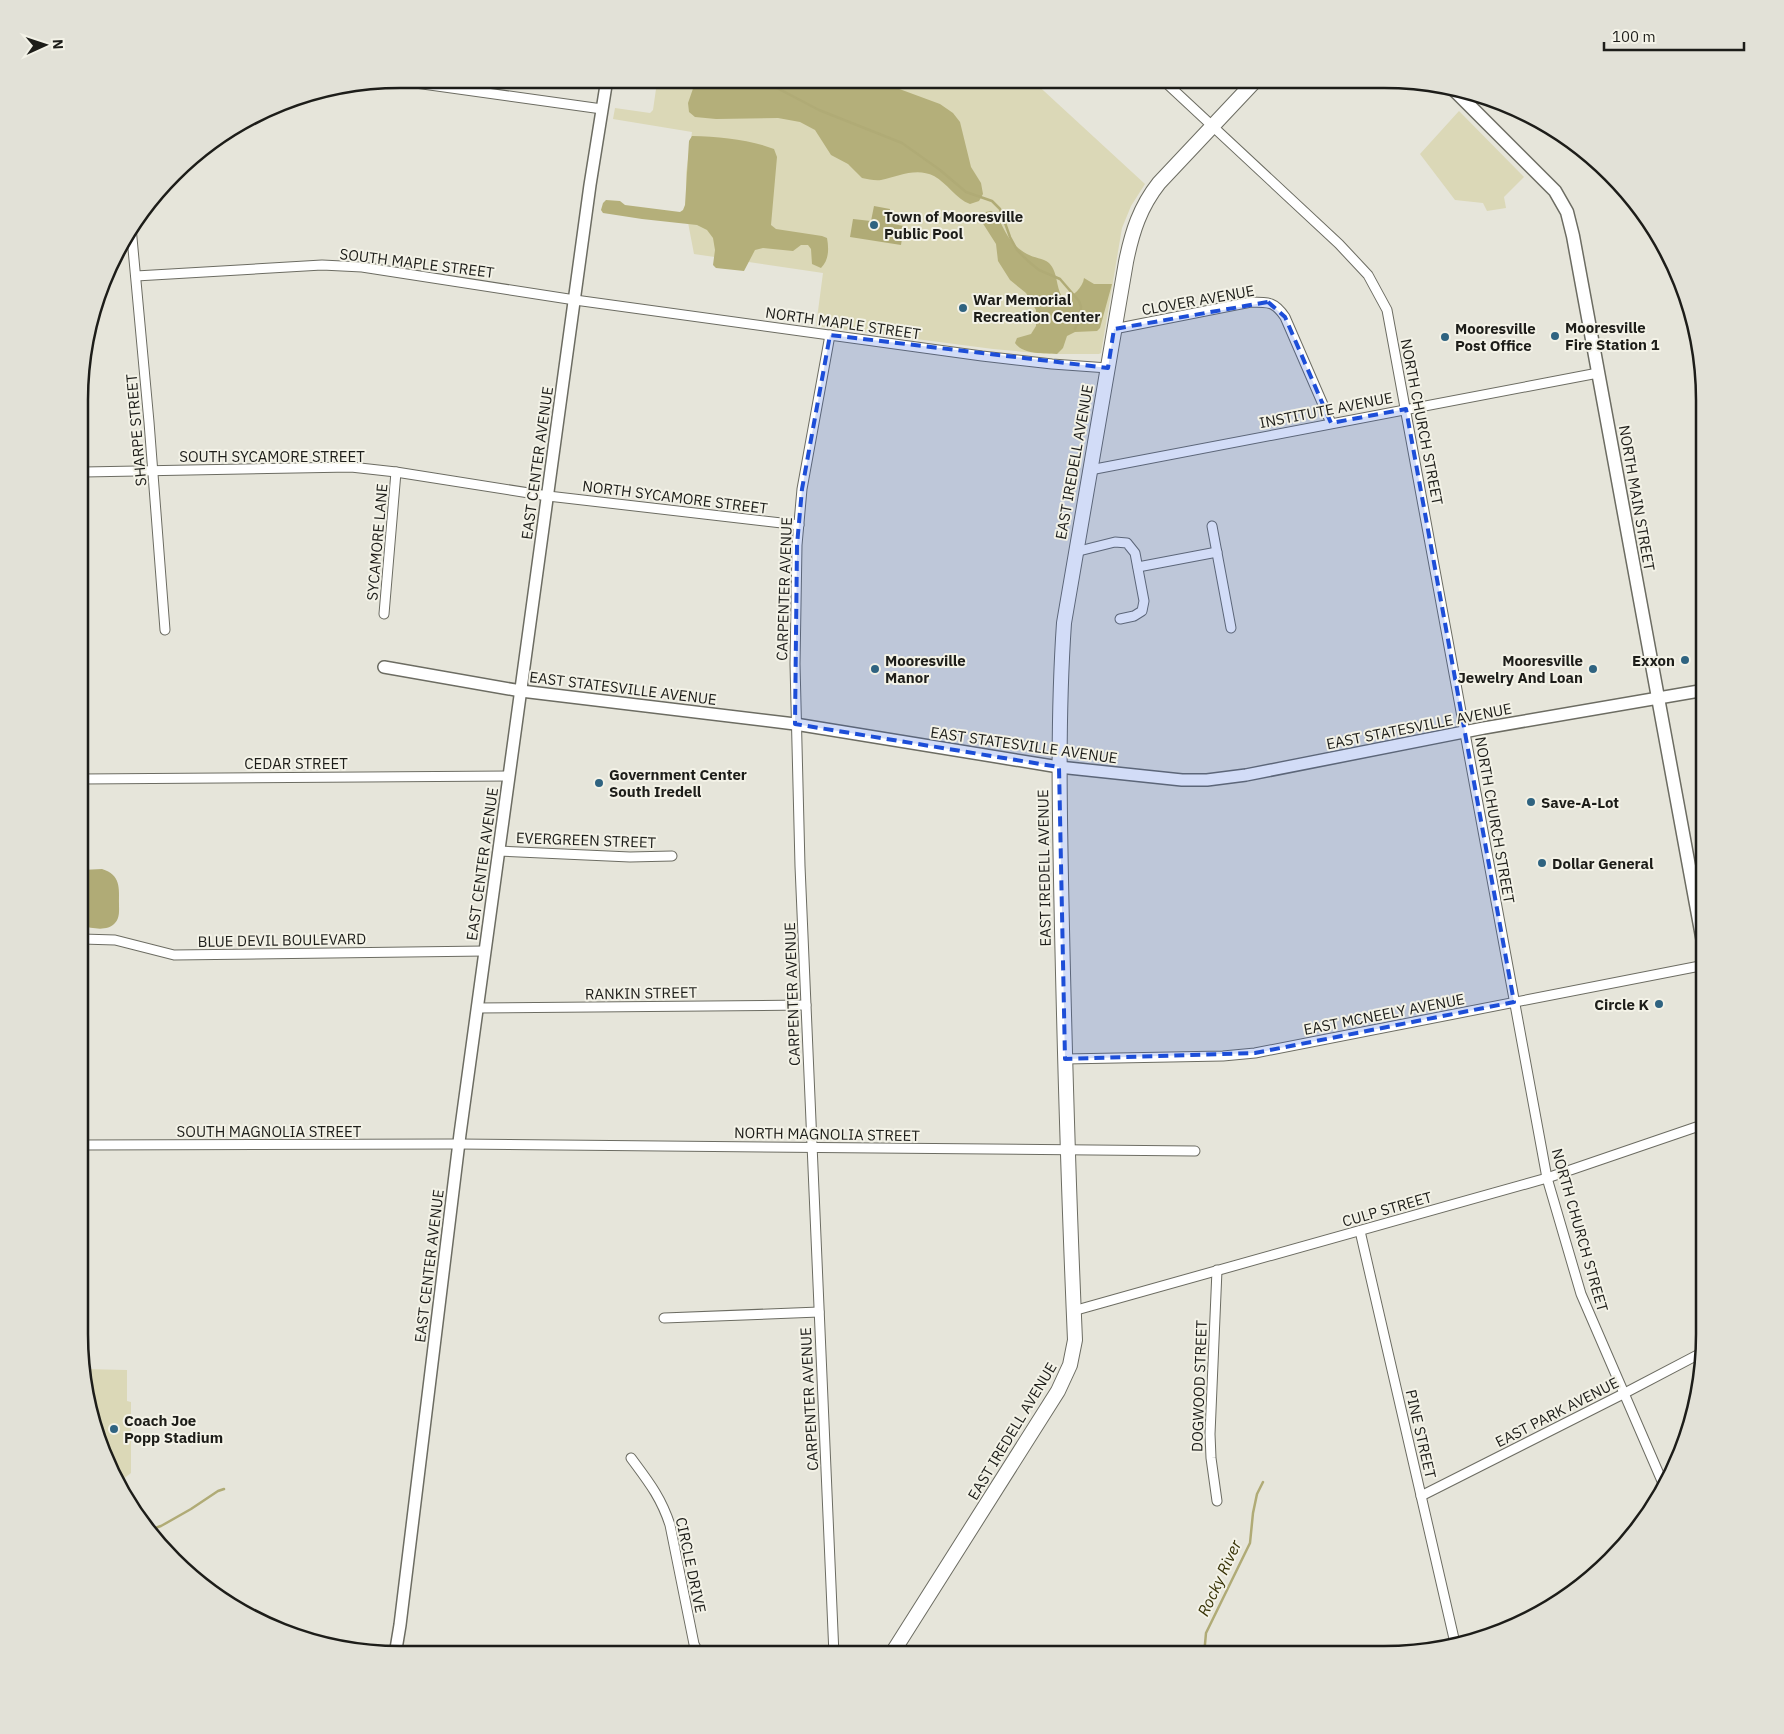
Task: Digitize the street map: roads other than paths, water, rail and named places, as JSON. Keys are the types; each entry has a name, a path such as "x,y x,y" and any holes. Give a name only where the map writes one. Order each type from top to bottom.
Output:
{"main road":[{"name":"EAST IREDELL AVENUE","path":"897,1646 1058,1391 1070,1365 1075,1340 1064,1059 1059,767 1060,671 1064,623 1114,329 1130,242 1137,219 1149,196 1159,183 1250,88"},
{"name":"NORTH MAIN STREET","path":"1461,97 1539,173 1555,191 1567,212 1573,236 1696,904"}],"street":[{"path":"451,88 602,109"},
{"name":"EAST CENTER AVENUE","path":"397,1646 402,1616 458,1144 606,88"},
{"name":"NORTH CHURCH STREET","path":"1172,88 1339,244 1368,275 1387,310 1547,1178 1581,1294 1661,1479"},
{"name":"SHARPE STREET","path":"133,237 165,630"},
{"name":"SOUTH MAPLE STREET","path":"136,276 322,266 362,267 575,300"},
{"name":"NORTH MAPLE STREET","path":"575,300 982,356 1108,368"},
{"name":"CLOVER AVENUE","path":"1114,329 1251,302 1268,302 1278,308 1285,317 1331,423"},
{"name":"CARPENTER AVENUE","path":"830,335 802,488 795,605 796,724 806,1005 834,1646"},
{"name":"INSTITUTE AVENUE","path":"1090,470 1598,373"},
{"name":"SOUTH SYCAMORE STREET","path":"88,472 351,467 396,472 548,496"},
{"name":"SYCAMORE LANE","path":"384,614 396,472"},
{"name":"NORTH SYCAMORE STREET","path":"548,496 799,525"},
{"path":"1212,526 1231,628"},
{"path":"1075,552 1115,542 1127,543 1135,553 1144,602 1142,611 1134,616 1120,619"},
{"path":"1138,567 1217,552"},
{"name":"EAST STATESVILLE AVENUE","path":"384,667 521,691 796,724 1059,767 1182,780 1207,780 1246,775 1465,732 1696,692"},
{"name":"CEDAR STREET","path":"88,779 509,776"},
{"name":"EVERGREEN STREET","path":"499,851 630,858 672,856"},
{"name":"BLUE DEVIL BOULEVARD","path":"88,939 115,940 174,955 485,951"},
{"name":"EAST MCNEELY AVENUE","path":"1064,1059 1223,1056 1255,1053 1696,967"},
{"name":"RANKIN STREET","path":"477,1008 806,1005"},
{"name":"CULP STREET","path":"1074,1311 1547,1178 1696,1127"},
{"name":"NORTH MAGNOLIA STREET","path":"458,1144 1195,1151"},
{"name":"SOUTH MAGNOLIA STREET","path":"88,1145 458,1144"},
{"name":"PINE STREET","path":"1360,1231 1454,1639"},
{"name":"DOGWOOD STREET","path":"1217,1270 1210,1434 1217,1501"},
{"path":"664,1318 819,1312"},
{"name":"EAST PARK AVENUE","path":"1421,1496 1696,1356"},
{"name":"CIRCLE DRIVE","path":"631,1458 658,1495 668,1518 695,1646"}],"waterway":[{"path":"777,88 819,110 902,143 940,170 966,192 992,201 1000,209 1017,250 1039,270 1060,279 1079,301 1081,307 1080,316 1075,329"},
{"name":"Rocky River","path":"1205,1646 1206,1633 1250,1543 1257,1494 1263,1482"},
{"path":"155,1529 224,1489"}],"place":[{"name":"Town of Mooresville Public Pool","path":"874,225"},
{"name":"War Memorial Recreation Center","path":"963,308"},
{"name":"Mooresville Fire Station 1","path":"1555,336"},
{"name":"Mooresville Post Office","path":"1445,337"},
{"name":"Exxon","path":"1685,660"},
{"name":"Mooresville Manor","path":"875,669"},
{"name":"Mooresville Jewelry And Loan","path":"1593,669"},
{"name":"Government Center South Iredell","path":"599,783"},
{"name":"Save-A-Lot","path":"1531,802"},
{"name":"Dollar General","path":"1542,863"},
{"name":"Circle K","path":"1659,1004"},
{"name":"Coach Joe Popp Stadium","path":"114,1429"}]}
